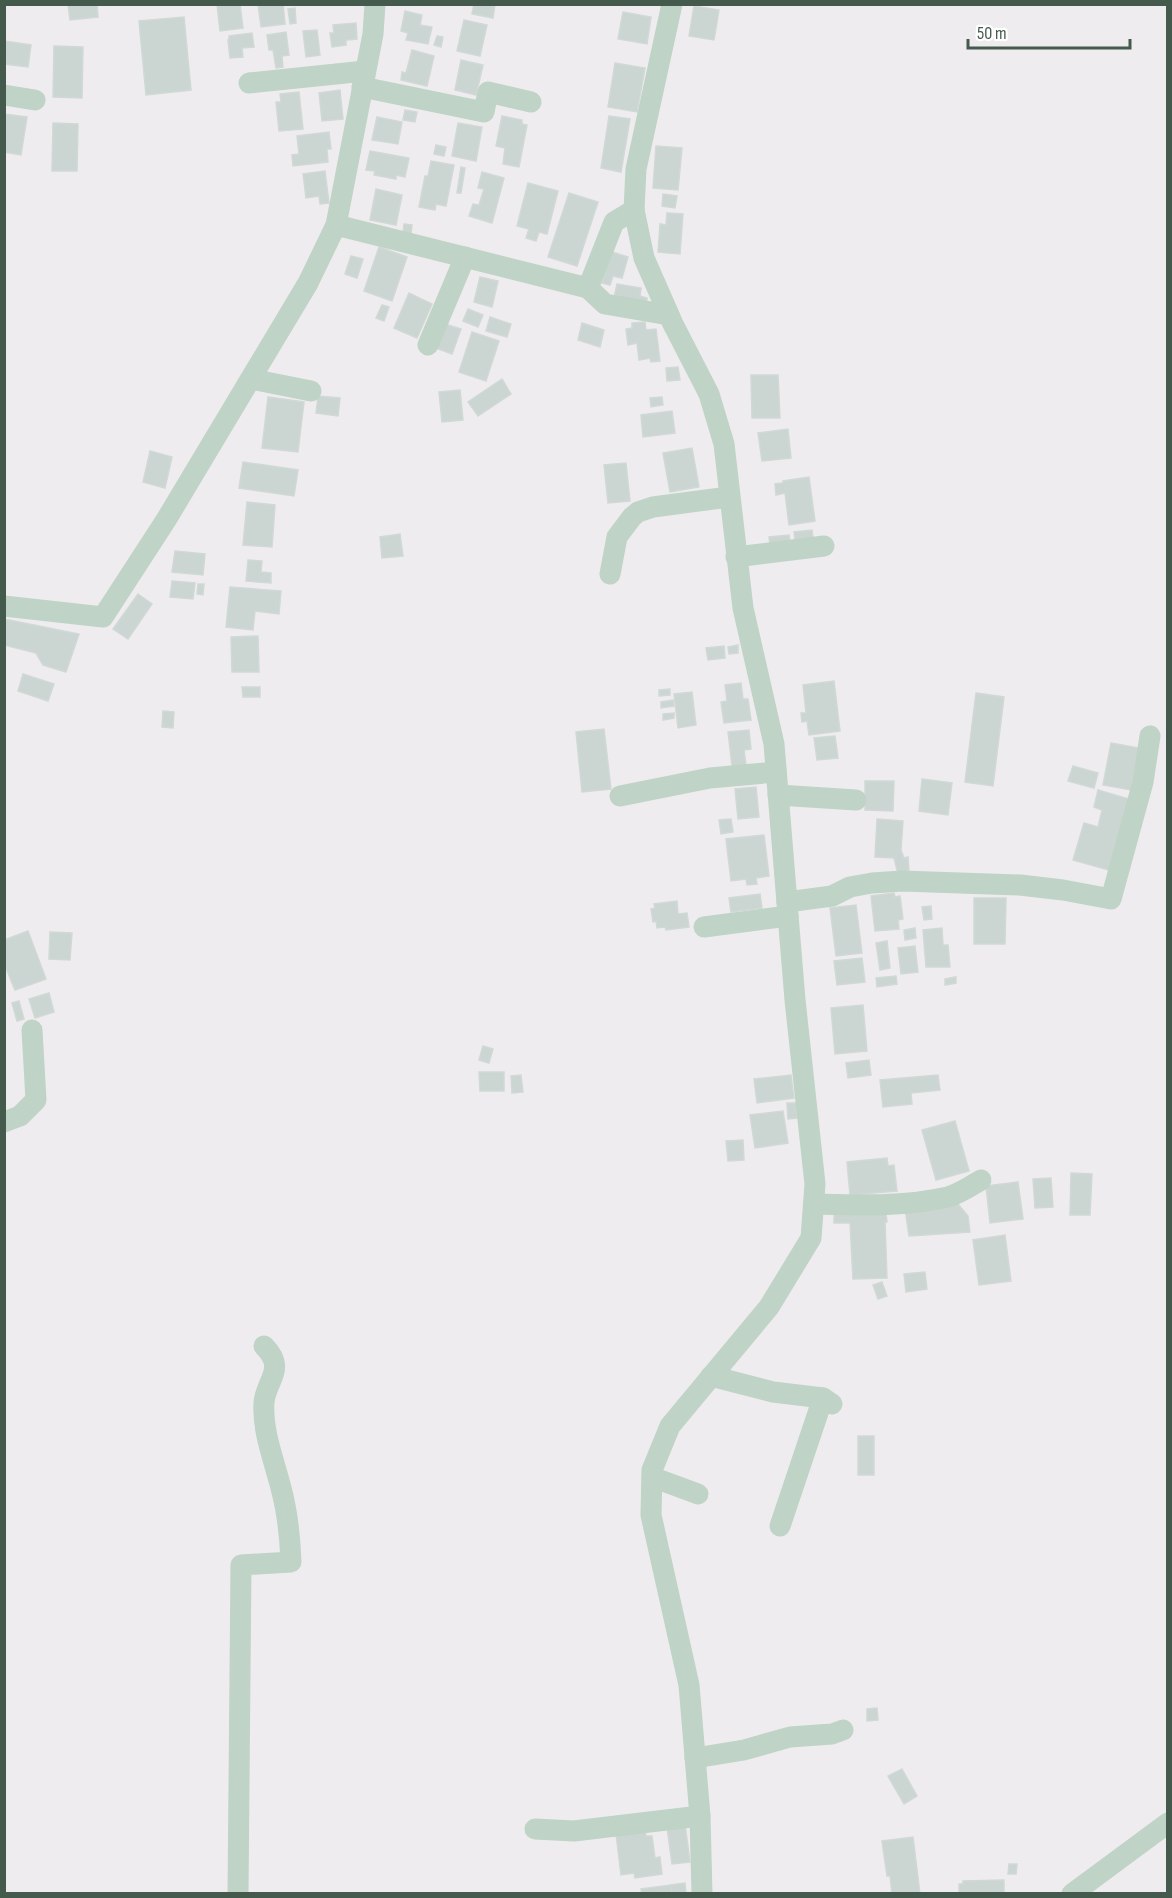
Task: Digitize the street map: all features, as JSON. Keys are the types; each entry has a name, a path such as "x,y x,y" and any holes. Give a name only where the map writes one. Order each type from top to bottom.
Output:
{"street":[{"path":"4,606 103,617 166,520 308,283 336,225 373,34 375,4"},
{"path":"672,4 636,169 634,210 644,258 669,315 709,394 724,444 743,608 774,744 795,1000 815,1184 812,1238 769,1307 670,1426 652,1470 651,1515 689,1685 700,1816 702,1893"},
{"path":"249,83 364,79 484,112 488,92 531,102"},
{"path":"4,95 35,100"},
{"path":"588,288 614,222 634,210"},
{"path":"336,225 588,288 605,304 669,315"},
{"path":"428,345 465,257"},
{"path":"250,379 311,392"},
{"path":"610,574 617,537 638,512 653,507 729,497"},
{"path":"736,557 824,546"},
{"path":"704,927 787,909 832,896 850,886 872,883 902,881 1020,885 1112,899 1143,782 1150,736"},
{"path":"620,796 710,778 776,772"},
{"path":"778,795 855,800"},
{"path":"4,1122 20,1116 36,1100 32,1030"},
{"path":"814,1204 861,1205 918,1201 950,1196 981,1180"},
{"path":"238,1893 241,1565 291,1562 290,1526 266,1427 264,1400 275,1368 273,1358 264,1347"},
{"path":"711,1376 773,1392 827,1401 780,1526"},
{"path":"652,1477 698,1494"},
{"path":"695,1758 744,1750 790,1737 832,1734 843,1730"},
{"path":"535,1829 574,1831 700,1816"},
{"path":"1071,1893 1167,1823"}],"building":[{"path":"68,4 97,4 98,17 70,20"},
{"path":"217,4 240,4 243,28 220,31"},
{"path":"258,4 283,4 285,24 261,27"},
{"path":"474,4 495,4 493,18 472,14"},
{"path":"694,6 719,10 714,40 689,36"},
{"path":"295,8 296,23 290,24 288,9"},
{"path":"405,11 422,15 420,25 432,27 428,44 406,40 408,33 401,31"},
{"path":"623,12 651,17 647,44 618,39"},
{"path":"184,17 191,90 146,95 139,21"},
{"path":"464,20 487,25 480,56 457,51"},
{"path":"356,23 357,39 346,40 346,45 332,47 330,33 334,33 333,25"},
{"path":"317,30 320,55 306,57 303,31"},
{"path":"286,32 289,55 282,56 283,67 276,68 273,50 269,50 267,35"},
{"path":"252,33 254,47 242,48 243,57 230,58 229,36"},
{"path":"437,36 443,37 441,47 434,45"},
{"path":"4,41 31,45 28,67 4,64"},
{"path":"54,46 83,47 82,98 53,97"},
{"path":"412,50 434,56 427,86 401,80 402,72 406,73"},
{"path":"461,60 483,65 476,95 455,90"},
{"path":"615,63 645,68 637,112 608,107"},
{"path":"340,90 343,119 322,121 319,93"},
{"path":"299,92 303,129 279,131 276,102 281,102 280,94"},
{"path":"405,110 417,112 415,122 403,120"},
{"path":"4,114 27,117 21,155 4,152"},
{"path":"502,116 522,120 522,124 527,125 519,167 503,164 505,148 496,146"},
{"path":"609,116 630,119 621,172 601,168"},
{"path":"377,117 402,122 398,144 372,140"},
{"path":"53,123 78,124 77,171 52,171"},
{"path":"458,123 482,127 476,161 452,156"},
{"path":"329,132 331,149 327,149 328,162 293,166 292,155 299,154 297,136"},
{"path":"436,145 446,147 444,156 434,154"},
{"path":"656,146 682,148 678,190 653,188"},
{"path":"370,151 409,158 405,177 396,175 396,179 374,175 375,171 366,170"},
{"path":"431,161 454,165 446,206 436,204 435,210 419,207 425,176 428,176"},
{"path":"461,167 465,168 461,193 457,193"},
{"path":"325,171 329,203 320,204 319,196 306,198 303,174"},
{"path":"482,172 504,178 492,223 469,216 473,204 479,205 484,189 478,188"},
{"path":"528,183 558,191 547,234 539,232 536,241 526,238 529,229 517,226"},
{"path":"376,189 402,195 396,225 370,220"},
{"path":"569,193 598,202 577,266 548,257"},
{"path":"663,194 677,196 675,208 662,206"},
{"path":"667,213 683,214 680,254 658,252 660,224 666,225"},
{"path":"404,224 412,225 411,234 403,233"},
{"path":"379,247 407,257 392,301 364,291"},
{"path":"612,252 628,257 622,278 613,276 610,285 602,283"},
{"path":"351,256 363,259 357,278 345,274"},
{"path":"480,277 498,281 492,307 474,302"},
{"path":"617,284 641,288 640,296 647,298 646,305 614,298"},
{"path":"409,293 432,304 417,338 394,328"},
{"path":"382,305 389,307 384,321 376,318"},
{"path":"468,309 483,315 478,327 463,321"},
{"path":"490,317 511,324 507,337 486,331"},
{"path":"645,322 646,330 656,329 660,361 651,362 650,358 639,360 637,343 628,345 626,329 632,328 632,323"},
{"path":"582,323 604,330 600,347 578,340"},
{"path":"445,324 461,329 452,354 436,348"},
{"path":"472,332 499,341 486,381 459,372"},
{"path":"678,367 680,380 667,381 666,368"},
{"path":"751,375 778,375 780,418 752,418"},
{"path":"502,379 511,394 478,416 468,402"},
{"path":"460,390 463,420 442,422 439,392"},
{"path":"318,396 340,398 338,416 316,413"},
{"path":"268,397 304,402 298,452 262,448"},
{"path":"662,397 663,405 651,407 650,398"},
{"path":"672,411 675,433 643,437 641,415"},
{"path":"788,429 791,458 762,461 758,433"},
{"path":"692,448 699,487 670,492 663,453"},
{"path":"150,451 172,457 165,488 143,482"},
{"path":"243,462 298,470 294,496 239,488"},
{"path":"626,463 630,501 608,503 604,465"},
{"path":"809,477 815,521 789,525 785,493 776,495 775,484"},
{"path":"247,502 275,505 272,547 243,545"},
{"path":"812,530 813,538 795,540 794,532"},
{"path":"400,534 403,556 382,558 380,537"},
{"path":"789,535 790,542 770,545 769,537"},
{"path":"175,551 205,554 203,575 172,572"},
{"path":"248,560 262,561 261,572 271,573 271,583 246,581"},
{"path":"172,581 195,583 193,599 170,597"},
{"path":"198,584 204,584 203,595 197,594"},
{"path":"230,587 281,591 279,614 255,611 253,630 226,627"},
{"path":"138,594 152,604 128,639 113,629"},
{"path":"4,619 79,634 66,672 43,665 36,653 4,645"},
{"path":"258,636 259,672 232,672 231,637"},
{"path":"738,645 738,653 729,654 728,647"},
{"path":"724,646 725,658 708,660 706,648"},
{"path":"23,674 54,684 48,701 18,691"},
{"path":"834,681 840,731 809,735 807,721 802,722 801,713 806,713 803,685"},
{"path":"741,683 743,699 748,699 751,720 724,723 721,702 727,701 725,685"},
{"path":"242,687 260,687 260,697 243,697"},
{"path":"670,689 670,695 659,696 659,690"},
{"path":"692,692 696,725 678,728 674,694"},
{"path":"976,693 1004,697 993,786 965,782"},
{"path":"673,700 674,706 661,708 661,702"},
{"path":"163,711 174,712 173,728 162,727"},
{"path":"674,713 674,718 663,720 663,714"},
{"path":"604,729 611,789 582,792 576,732"},
{"path":"749,730 751,749 744,750 746,765 732,766 728,732"},
{"path":"835,736 838,758 817,760 814,738"},
{"path":"1111,743 1139,748 1131,790 1103,785"},
{"path":"1073,766 1098,773 1094,788 1068,781"},
{"path":"922,779 952,783 948,815 919,811"},
{"path":"865,781 894,781 893,811 865,810"},
{"path":"756,787 759,817 738,819 735,789"},
{"path":"1098,790 1129,799 1109,870 1073,860 1084,823 1098,827 1102,810 1094,807"},
{"path":"731,819 733,832 721,834 719,820"},
{"path":"877,819 903,821 901,850 904,858 908,857 909,871 898,874 894,858 875,857"},
{"path":"764,835 769,876 756,878 757,884 747,885 746,879 731,881 726,839"},
{"path":"894,893 895,897 900,896 903,919 898,920 899,929 875,931 871,896"},
{"path":"760,894 762,908 731,912 729,898"},
{"path":"974,898 1006,898 1005,944 974,944"},
{"path":"677,901 678,914 687,913 689,927 666,930 665,927 657,928 656,921 653,922 651,909 655,908 654,904"},
{"path":"856,905 862,953 836,956 830,908"},
{"path":"931,906 932,919 924,920 922,907"},
{"path":"915,928 916,938 905,940 904,930"},
{"path":"942,928 943,945 948,945 950,967 926,967 923,930"},
{"path":"28,931 46,979 15,990 4,963 4,940"},
{"path":"50,932 72,933 70,960 49,959"},
{"path":"887,941 890,968 880,970 876,943"},
{"path":"915,946 918,972 901,974 898,948"},
{"path":"862,958 865,982 837,985 834,961"},
{"path":"896,976 897,984 877,987 876,978"},
{"path":"956,977 956,983 945,985 945,979"},
{"path":"49,993 54,1012 35,1018 29,999"},
{"path":"19,1001 24,1019 17,1021 12,1003"},
{"path":"863,1005 867,1051 835,1054 831,1008"},
{"path":"483,1046 493,1049 489,1063 479,1060"},
{"path":"869,1060 871,1075 848,1078 846,1063"},
{"path":"479,1072 504,1072 504,1091 480,1091"},
{"path":"521,1075 523,1092 512,1093 511,1076"},
{"path":"791,1075 794,1098 757,1103 754,1079"},
{"path":"938,1075 940,1090 911,1093 912,1104 883,1107 880,1080"},
{"path":"787,1103 796,1103 797,1118 788,1119"},
{"path":"783,1111 788,1143 755,1148 750,1115"},
{"path":"955,1121 969,1171 936,1180 922,1130"},
{"path":"743,1140 744,1160 728,1161 726,1141"},
{"path":"887,1158 888,1166 894,1165 897,1191 850,1195 847,1162"},
{"path":"1071,1173 1092,1174 1090,1215 1070,1215"},
{"path":"1051,1178 1053,1207 1035,1208 1033,1179"},
{"path":"1018,1182 1023,1219 990,1223 986,1186"},
{"path":"958,1204 968,1216 970,1232 909,1236 905,1209"},
{"path":"886,1213 887,1278 853,1279 850,1223 834,1223 834,1215"},
{"path":"1005,1235 1011,1281 979,1285 973,1240"},
{"path":"925,1272 927,1289 906,1292 904,1274"},
{"path":"882,1282 887,1296 878,1299 873,1285"},
{"path":"858,1436 874,1436 874,1475 858,1475"},
{"path":"877,1708 878,1720 867,1721 867,1709"},
{"path":"902,1769 917,1796 904,1804 888,1776"},
{"path":"685,1824 690,1862 672,1864 667,1827"},
{"path":"645,1830 646,1836 652,1836 655,1858 660,1857 662,1874 635,1878 634,1873 621,1875 616,1834"},
{"path":"913,1837 920,1894 892,1894 882,1841"},
{"path":"1009,1864 1017,1864 1016,1874 1008,1874"},
{"path":"1004,1880 1004,1894 959,1894 959,1884 963,1884 963,1881"},
{"path":"685,1883 686,1894 672,1894 671,1885"},
{"path":"671,1885 672,1894 642,1894 641,1889"}]}
